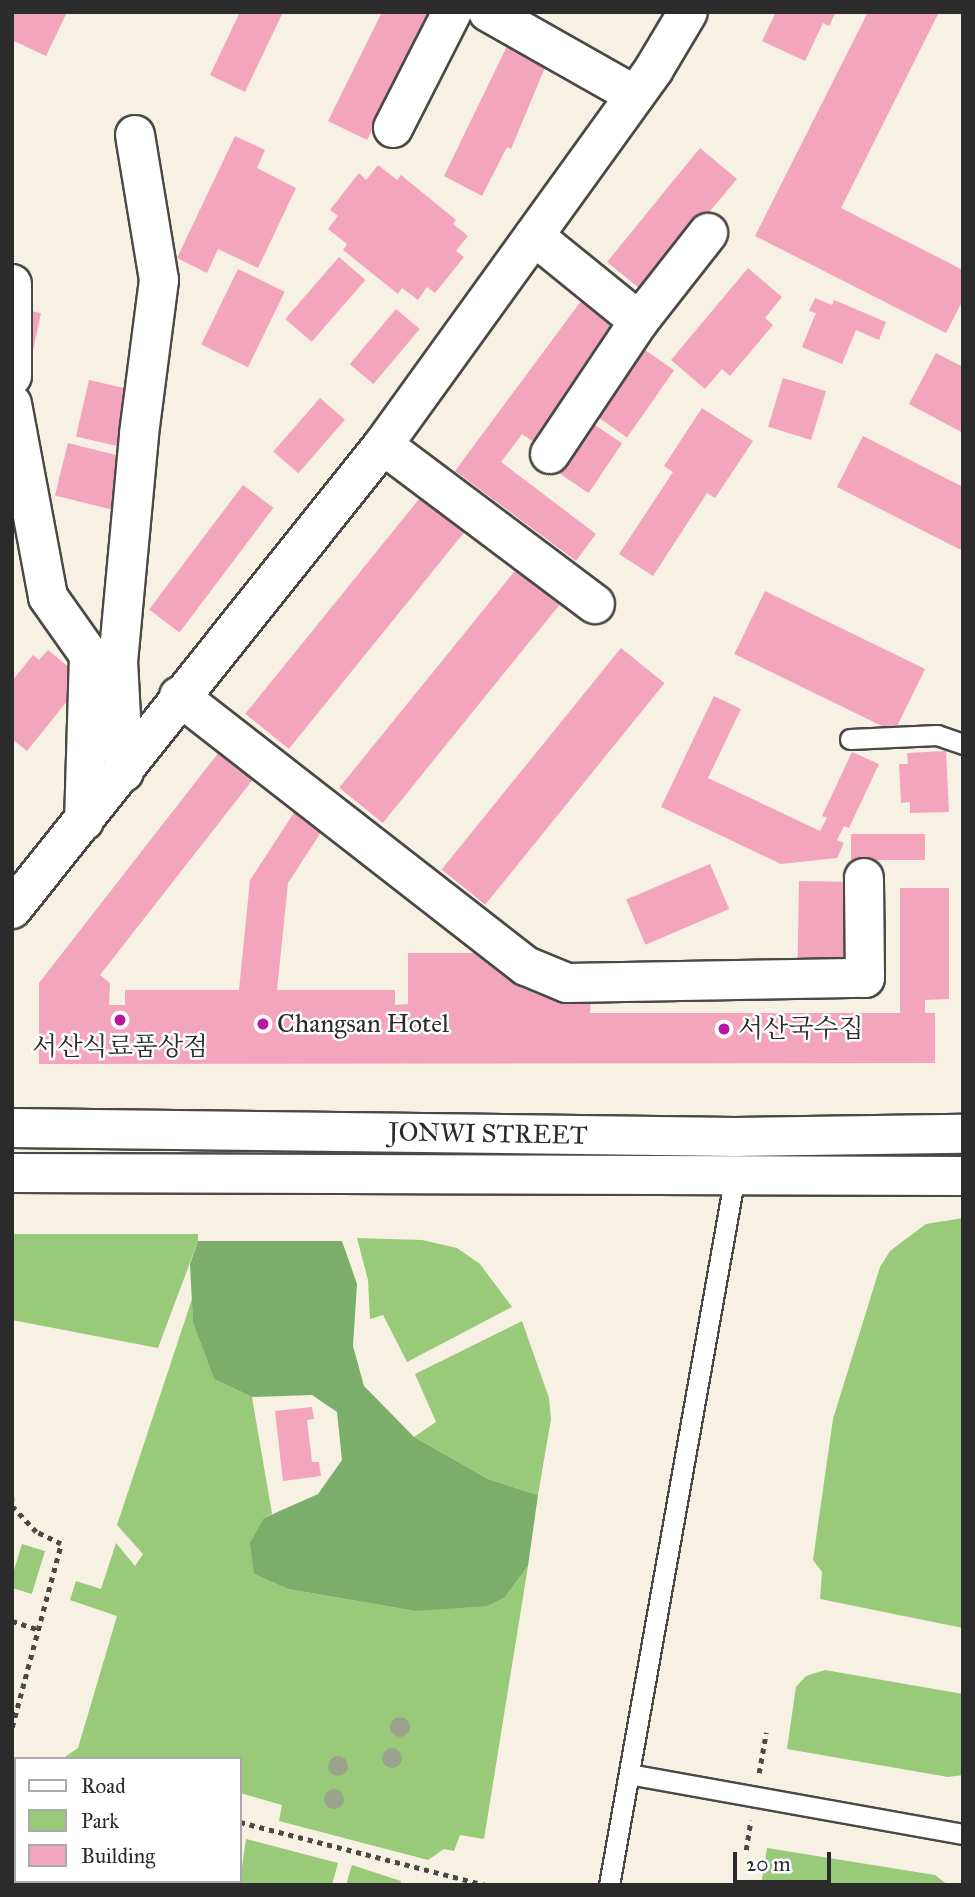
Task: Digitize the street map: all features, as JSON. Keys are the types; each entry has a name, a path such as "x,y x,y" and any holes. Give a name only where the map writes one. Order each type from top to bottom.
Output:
{"street":[{"path":"393,128 452,12"},
{"path":"488,12 635,94"},
{"path":"12,909 124,772 179,696 383,445 635,94 688,12"},
{"path":"124,772 118,662 139,434 159,280 135,135"},
{"path":"550,454 639,321 708,233"},
{"path":"534,236 639,321"},
{"path":"12,284 12,376"},
{"path":"12,404 48,597 89,656 84,821"},
{"path":"383,445 595,604"},
{"path":"179,696 526,966 567,983 865,978 864,878"},
{"name":"JONWI STREET","path":"12,1128 735,1137 963,1134"},
{"name":"JONWI STREET","path":"12,1173 963,1176"}],"lane":[{"path":"850,739 937,734 963,744"},
{"path":"610,1885 735,1175"},
{"path":"629,1774 963,1834"}],"path":[{"path":"12,1497 13,1509 36,1532 61,1544 12,1726"},
{"path":"12,1621 40,1630"},
{"path":"242,1824 485,1885"}],"green space":[{"path":"963,1218 963,1628 820,1599 822,1572 813,1560 833,1419 880,1267 890,1251 926,1224"},
{"path":"12,1234 198,1234 198,1241 158,1348 12,1320"},
{"path":"357,1238 422,1240 457,1248 480,1264 512,1307 407,1362 383,1315 370,1319 368,1280"},
{"path":"198,1241 342,1241 357,1284 353,1346 364,1386 414,1437 488,1479 538,1495 528,1566 505,1597 487,1606 415,1611 288,1589 254,1574 250,1543 264,1518 318,1494 342,1460 337,1412 312,1395 252,1397 214,1379 193,1323 190,1264"},
{"path":"192,1299 193,1323 214,1379 252,1397 272,1514 264,1518 254,1574 288,1589 415,1611 505,1597 528,1566 484,1839 460,1835 454,1851 444,1849 428,1860 279,1821 282,1805 242,1794 242,1757 65,1757 78,1748 117,1616 70,1600 76,1581 101,1589 116,1543 135,1566 143,1554 117,1525"},
{"path":"522,1321 549,1398 551,1419 538,1495 488,1479 414,1437 436,1422 415,1374"},
{"path":"22,1544 45,1551 32,1594 12,1588 12,1577"},
{"path":"825,1670 963,1694 963,1775 948,1777 787,1749 796,1687 806,1676"},
{"path":"246,1839 338,1863 332,1885 232,1885 242,1883"},
{"path":"767,1848 935,1875 948,1885 761,1885"},
{"path":"352,1865 401,1881 400,1885 346,1885"},
{"path":"56,1883 132,1883 56,1885"}],"building":[{"path":"12,12 67,12 46,56 12,40"},
{"path":"240,12 283,12 245,92 210,75"},
{"path":"382,12 430,12 367,140 328,121"},
{"path":"776,12 836,12 829,26 823,23 805,61 762,41"},
{"path":"868,12 939,12 841,208 963,270 963,300 946,333 755,236"},
{"path":"510,40 549,58 511,149 507,147 482,196 444,176"},
{"path":"235,136 265,150 257,168 296,188 258,268 218,249 207,273 177,258"},
{"path":"700,148 737,179 710,211 716,215 676,264 644,292 607,262"},
{"path":"378,165 397,180 401,175 456,220 453,224 468,236 456,251 464,257 435,293 427,287 418,300 402,288 398,294 343,250 347,244 328,229 338,216 330,210 359,173 366,180"},
{"path":"339,257 365,280 312,342 285,319"},
{"path":"748,268 782,297 765,318 773,325 730,376 722,369 705,389 671,360"},
{"path":"238,269 285,292 248,367 201,344"},
{"path":"584,297 622,325 535,443 522,434 501,462 596,534 576,561 455,471"},
{"path":"815,298 832,305 834,300 886,322 879,340 856,330 842,364 802,347 816,313 809,311"},
{"path":"12,307 41,313 31,360"},
{"path":"396,309 420,329 373,384 350,364"},
{"path":"638,345 674,370 627,437 591,412"},
{"path":"936,353 963,367 963,433 909,404"},
{"path":"783,378 826,391 811,440 768,427"},
{"path":"89,380 138,391 125,448 76,437"},
{"path":"320,398 345,420 298,473 273,452"},
{"path":"702,408 753,441 715,498 707,493 653,576 619,554 673,472 664,466"},
{"path":"589,421 622,443 589,493 555,471"},
{"path":"863,436 963,487 963,551 837,487"},
{"path":"68,443 130,458 117,511 55,495"},
{"path":"243,485 273,508 179,632 149,610"},
{"path":"424,493 468,528 289,749 245,714"},
{"path":"518,567 562,602 383,823 339,788"},
{"path":"765,591 925,669 894,732 734,654"},
{"path":"621,648 665,683 485,905 442,869"},
{"path":"48,650 84,680 27,751 12,739 12,681 33,655 39,660"},
{"path":"714,696 741,709 708,778 820,831 827,818 822,816 852,752 879,764 849,828 844,826 837,840 844,843 837,858 781,864 661,807"},
{"path":"946,751 949,812 910,813 910,802 901,803 899,764 908,764 907,753"},
{"path":"219,752 254,778 100,975 110,983 109,1005 125,1005 125,990 239,990 250,880 299,805 327,823 288,883 277,990 395,990 395,1005 408,1004 408,953 483,953 591,997 590,1013 900,1013 900,888 949,888 949,999 925,1000 925,1013 935,1013 935,1063 39,1064 39,983"},
{"path":"851,834 925,834 925,860 851,860"},
{"path":"710,864 729,909 645,945 626,900"},
{"path":"799,881 850,882 849,960 798,959"},
{"path":"312,1407 314,1419 307,1420 312,1462 319,1462 321,1476 283,1481 275,1411"}],"place":[{"name":"서산식료품상점","path":"120,1020"},
{"name":"Changsan Hotel","path":"263,1024"},
{"name":"서산국수집","path":"724,1029"}]}
